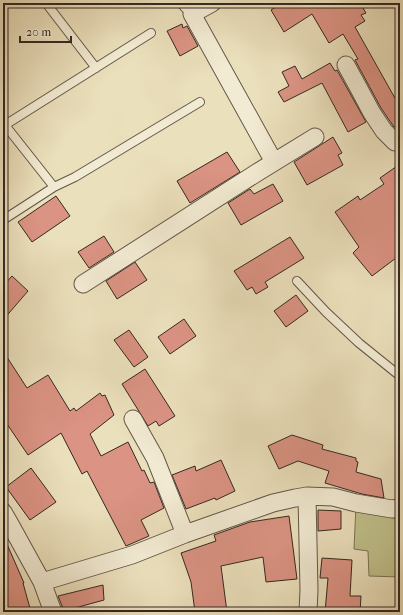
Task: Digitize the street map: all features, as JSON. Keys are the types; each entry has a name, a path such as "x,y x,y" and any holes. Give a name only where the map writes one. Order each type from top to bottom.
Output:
{"street":[{"path":"212,3 186,9 274,162"},
{"path":"346,65 372,113 384,131 395,142 400,138"},
{"path":"84,284 315,137"},
{"path":"133,419 155,458 185,534"},
{"path":"307,496 308,612"},
{"path":"42,582 132,555 185,534 273,503 307,496 333,497 356,503 392,509 400,508"},
{"path":"3,512 42,582 53,612"}],"lane":[{"path":"46,3 96,68"},
{"path":"54,187 5,125 151,33"},
{"path":"3,220 54,187 75,177 200,102"},
{"path":"297,281 326,312 359,343 400,376"}],"green space":[{"path":"356,505 400,513 400,577 369,576 368,551 354,549"}],"building":[{"path":"282,3 360,3 366,13 361,15 365,21 355,27 396,100 400,98 400,124 394,127 381,108 355,60 358,59 343,34 329,43 312,14 284,32 271,10"},
{"path":"182,24 183,28 187,26 198,46 180,56 167,31"},
{"path":"330,63 335,71 337,70 366,122 348,132 322,83 284,102 278,92 289,86 282,72 295,66 302,79"},
{"path":"333,137 342,153 338,155 343,165 307,185 294,162"},
{"path":"227,152 240,172 190,203 177,181"},
{"path":"400,164 400,255 372,276 353,253 359,247 335,212 358,196 360,200 384,184 380,178"},
{"path":"273,184 283,201 241,225 228,203 250,189 254,194"},
{"path":"56,196 70,216 32,242 18,222"},
{"path":"104,236 114,252 89,268 78,252"},
{"path":"290,237 304,258 265,282 268,287 256,294 252,287 247,290 234,271"},
{"path":"135,262 147,280 117,299 106,281"},
{"path":"12,276 28,291 3,320 3,286"},
{"path":"296,295 308,311 286,327 274,311"},
{"path":"184,319 196,336 170,354 158,337"},
{"path":"129,330 148,357 134,367 114,340"},
{"path":"3,351 27,388 48,375 70,411 74,408 76,411 100,393 102,396 105,395 114,415 90,434 101,456 128,442 142,471 144,470 150,483 154,482 164,508 141,520 149,536 126,546 87,471 82,474 61,433 28,455 3,418"},
{"path":"145,369 175,416 159,426 156,421 148,426 122,384"},
{"path":"292,435 323,445 322,449 356,458 356,461 358,462 356,472 381,479 384,498 362,494 325,483 329,471 298,461 279,469 268,446"},
{"path":"221,460 235,491 216,500 215,498 186,509 172,475 195,466 196,471"},
{"path":"31,468 56,502 30,520 6,487"},
{"path":"318,510 341,511 341,529 318,531"},
{"path":"289,516 297,579 266,582 263,557 221,566 227,612 195,612 191,582 181,553 216,541 214,535 250,522"},
{"path":"3,535 24,583 31,612 3,612"},
{"path":"322,558 352,560 350,596 361,596 360,612 325,612 328,578 320,578"},
{"path":"103,585 104,600 64,611 58,596"}]}
